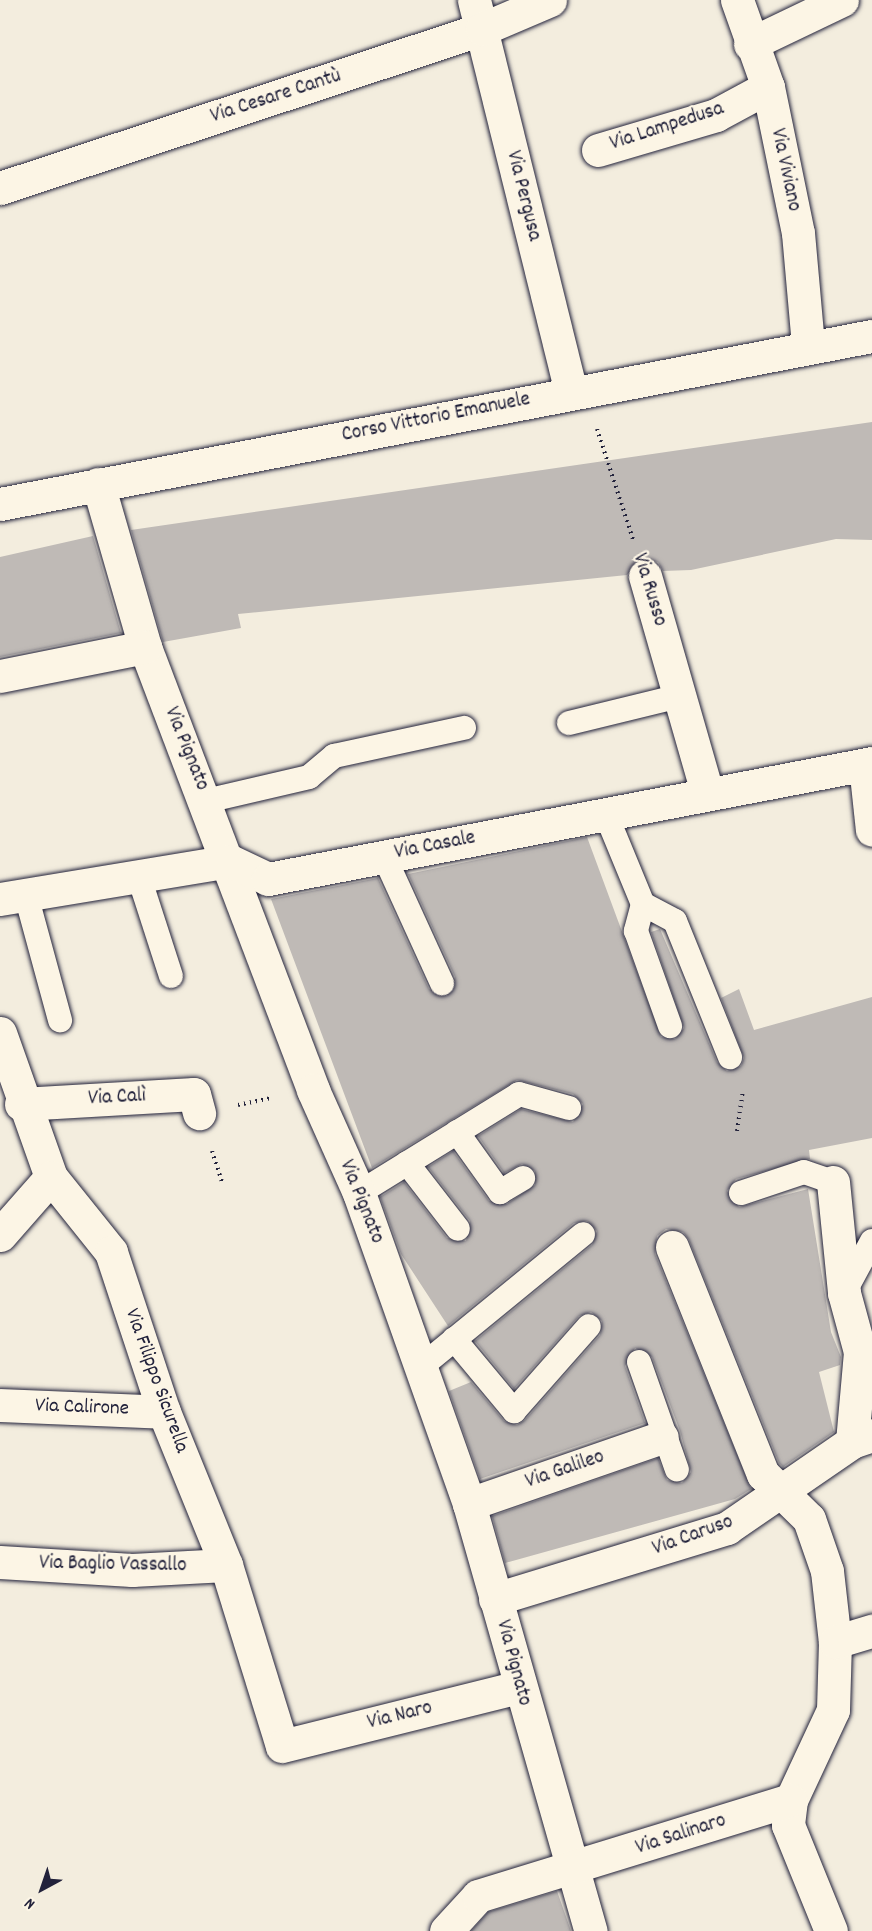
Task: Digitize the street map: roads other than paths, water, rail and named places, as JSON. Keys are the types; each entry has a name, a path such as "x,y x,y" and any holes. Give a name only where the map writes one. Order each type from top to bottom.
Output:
{"street":[{"name":"Via Cesare Cantù","path":"0,188 478,14 550,0"},
{"name":"Via Viviano","path":"737,0 750,44 768,87 798,233 808,346"},
{"path":"750,44 842,0"},
{"name":"Via Pergusa","path":"478,14 577,390"},
{"name":"Via Lampedusa","path":"598,150 716,115 768,87"},
{"name":"Corso Vittorio Emanuele","path":"0,504 577,390 872,336"},
{"name":"Via Pignato","path":"99,484 145,647 230,861 313,1090 358,1193 422,1366 469,1504 518,1687 591,1931"},
{"name":"Via Russo","path":"645,576 707,792"},
{"path":"0,676 145,647"},
{"path":"868,764 872,830"},
{"name":"Via Casale","path":"230,861 268,879 707,792 868,764"},
{"path":"13,897 230,861"},
{"name":"Via Filippo Sicurella","path":"0,1033 21,1104 51,1177 111,1252 164,1412 226,1565 282,1746"},
{"name":"Via Calì","path":"21,1104 194,1094 200,1113"},
{"path":"0,1236 51,1177"},
{"path":"833,1182 844,1293 860,1352 862,1439"},
{"path":"672,1247 763,1474 777,1494 809,1519 827,1571 835,1642 833,1710 791,1800 788,1825 831,1931"},
{"name":"Via Calirone","path":"0,1405 164,1412"},
{"name":"Via Galileo","path":"469,1504 662,1437"},
{"name":"Via Caruso","path":"495,1599 727,1528 862,1439"},
{"name":"Via Baglio Vassallo","path":"0,1562 132,1570 226,1565"},
{"path":"835,1642 872,1631"},
{"name":"Via Naro","path":"282,1746 518,1687"},
{"name":"Via Salinaro","path":"446,1931 478,1896 572,1870 791,1800"}],"lane":[{"path":"569,723 680,696"},
{"path":"206,801 309,777 334,756 464,728"},
{"path":"605,813 643,904 636,931 670,1026"},
{"path":"384,856 442,983"},
{"path":"139,877 171,976"},
{"path":"13,897 60,1020"},
{"path":"643,904 675,921 730,1057"},
{"path":"358,1193 519,1094 569,1108"},
{"path":"457,1132 500,1192 523,1178"},
{"path":"407,1163 458,1229"},
{"path":"741,1193 804,1172 833,1182"},
{"path":"422,1366 583,1234"},
{"path":"844,1293 868,1254"},
{"path":"454,1339 514,1411 589,1326"},
{"path":"639,1362 662,1437 677,1470"}]}
